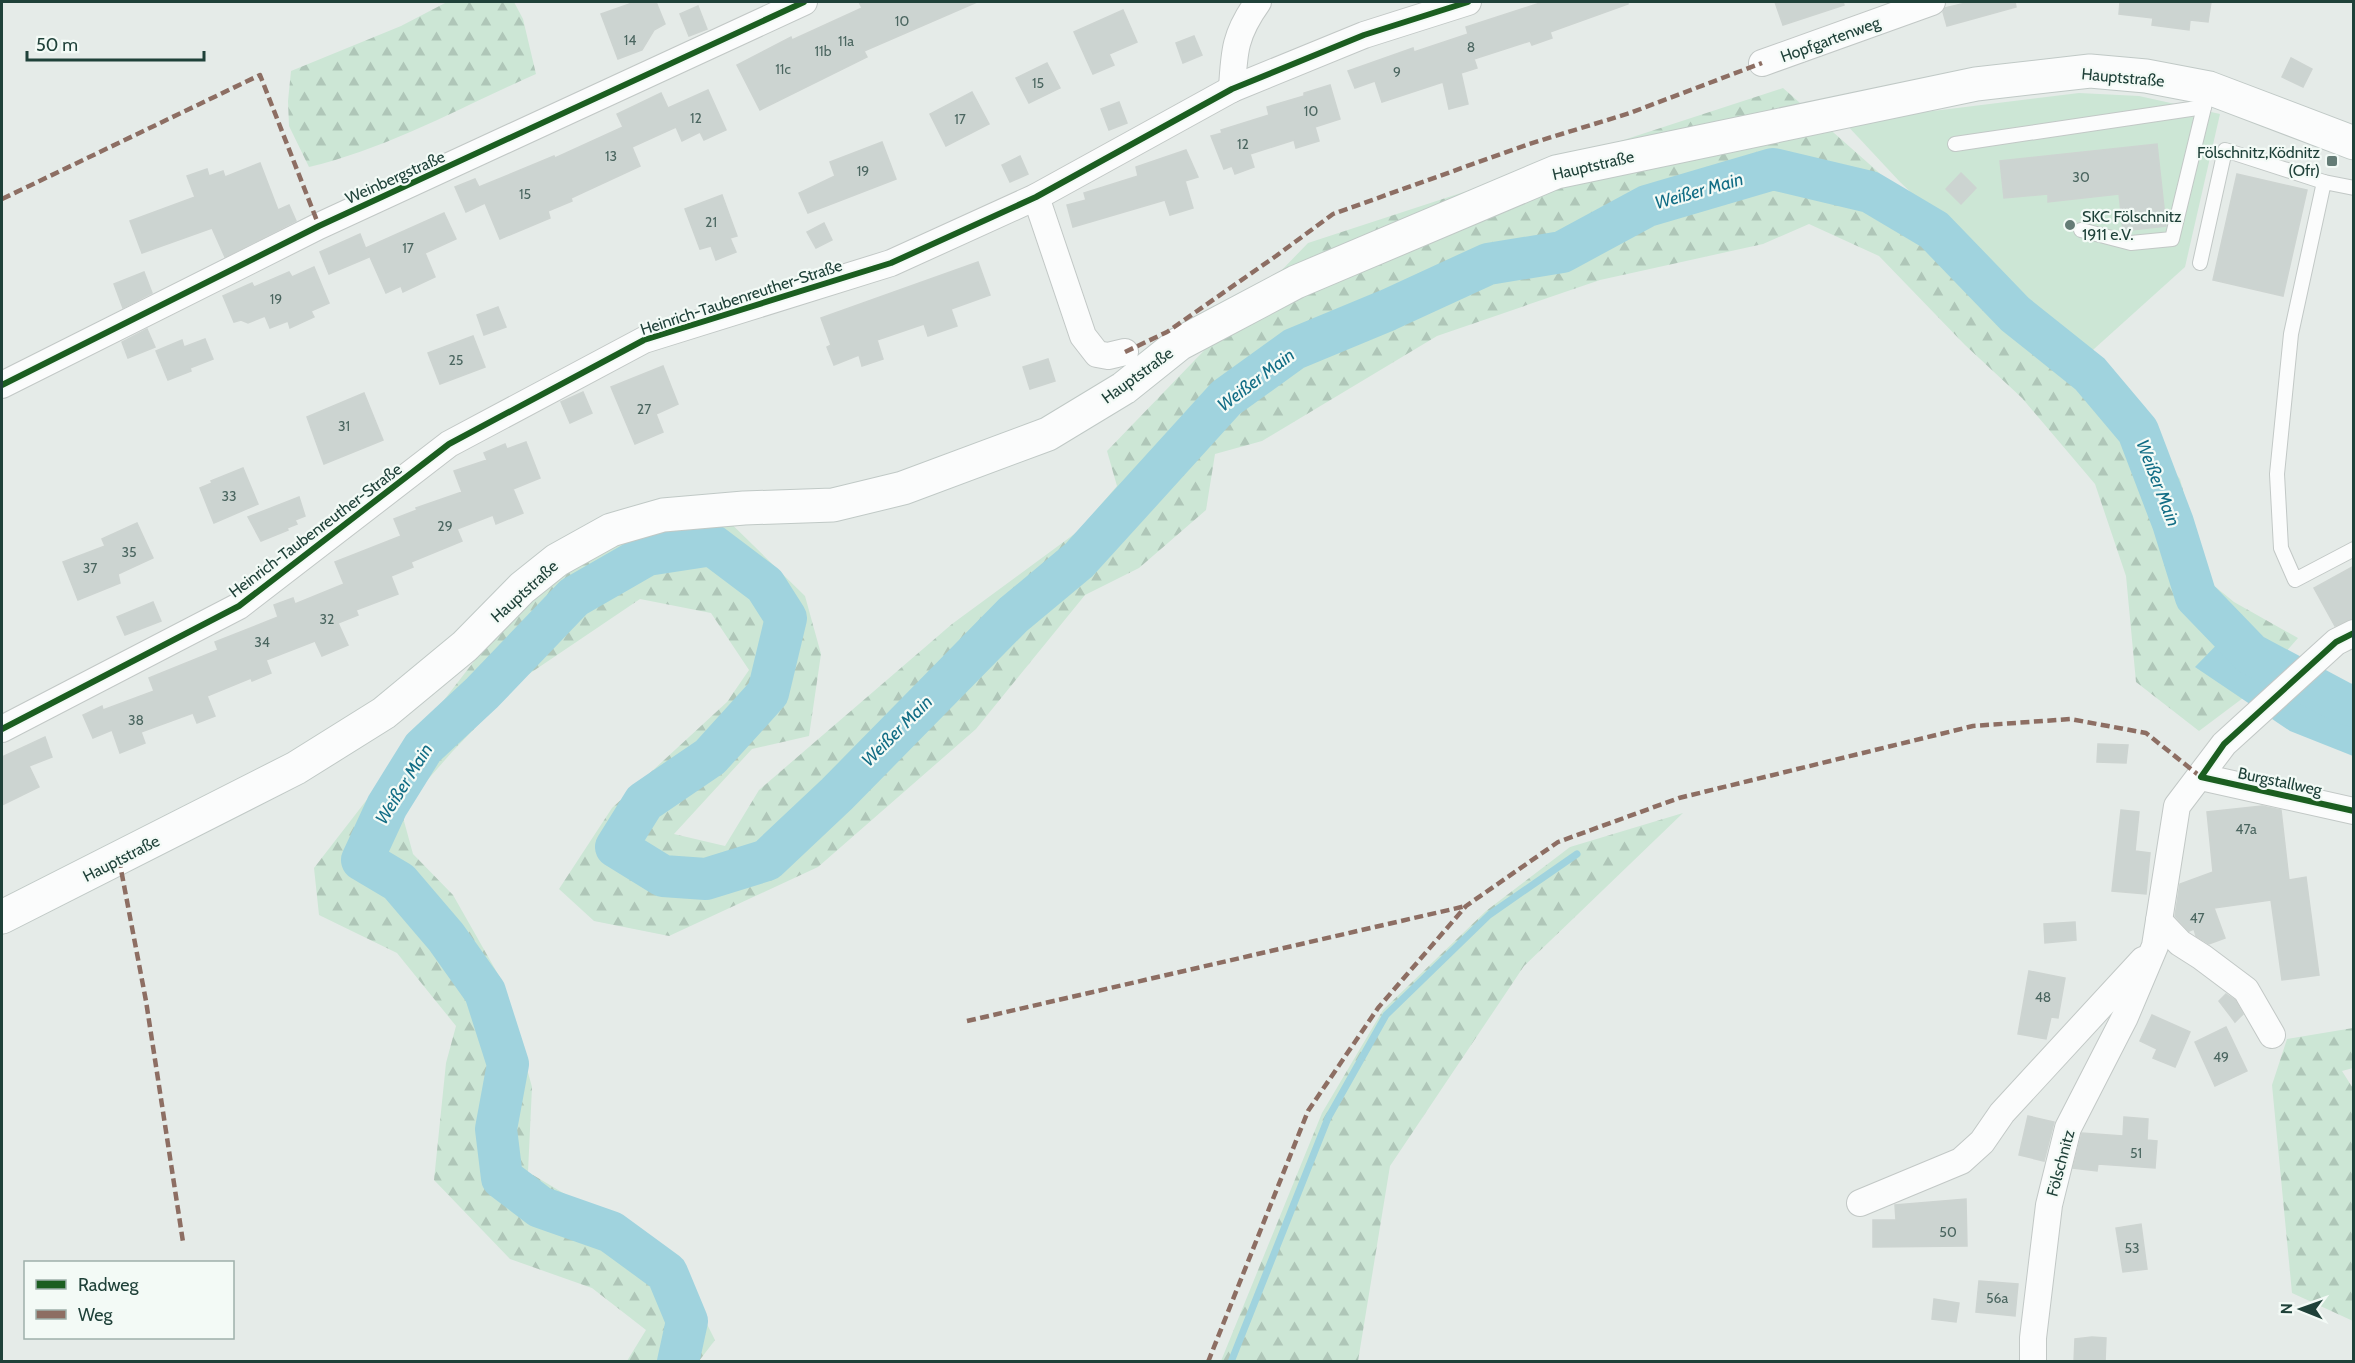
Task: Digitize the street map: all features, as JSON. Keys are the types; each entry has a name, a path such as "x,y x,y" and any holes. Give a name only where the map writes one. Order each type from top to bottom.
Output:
{"main road":[{"name":"Hauptstraße","path":"2,917 297,768 384,713 465,646 522,588 557,560 611,530 663,516 744,508 833,505 903,488 1048,434 1124,388 1179,344 1296,282 1556,172 1976,84 2090,71 2146,76 2206,98 2354,143"}],"street":[{"name":"Weinbergstraße","path":"2,385 319,226 804,2"},
{"path":"1232,89 1235,47 1248,15 1258,2"},
{"name":"Heinrich-Taubenreuther-Straße","path":"2,729 239,606 449,444 644,340 891,263 1036,197 1232,89 1364,35 1468,2"},
{"name":"Hopfgartenweg","path":"1762,63 1932,2"},
{"path":"1036,197 1083,336 1097,354 1108,356 1125,352"},
{"name":"Fölschnitz","path":"2033,1362 2033,1338 2049,1205 2068,1128 2125,1017 2155,946 2177,806 2224,744 2336,642 2354,633"},
{"name":"Burgstallweg","path":"2201,777 2354,811"},
{"path":"2159,921 2180,943 2246,990 2272,1035"},
{"path":"1860,1203 1961,1161 1982,1142 2002,1113 2155,946"}],"lane":[{"path":"1955,144 2206,98 2172,239 2131,243 2081,230"},
{"path":"2200,263 2225,150 2324,182 2354,188"},
{"path":"2324,182 2291,334 2277,474 2281,548 2295,580 2354,549"}],"green space":[{"path":"447,2 514,2 523,19 536,74 396,138 339,159 309,167 289,126 288,101 291,71 401,26"},
{"path":"1783,88 1876,170 2096,375 2180,479 2207,580 2234,602 2298,638 2251,692 2199,731 2136,682 2126,576 2095,484 2022,398 1965,345 1879,256 1809,224 1763,244 1600,280 1437,336 1262,441 1215,454 1206,510 1139,568 1085,595 976,729 818,867 669,936 594,921 559,889 612,808 727,702 749,670 711,613 640,599 523,678 452,752 401,810 413,854 453,895 503,983 532,1087 528,1172 674,1259 715,1340 699,1361 627,1361 646,1330 592,1288 510,1259 434,1180 446,1063 456,1026 397,953 319,915 314,868 516,607 621,536 710,503 805,596 821,654 809,736 752,749 674,834 725,846 759,790 952,624 1077,532 1117,486 1107,451 1308,243"},
{"name":"SKC Fölschnitz 1911 e.V.","path":"2079,93 2139,96 2220,114 2185,267 2084,358 1900,182 1844,122"},
{"path":"1683,813 1524,966 1390,1166 1358,1361 1221,1361 1322,1113 1383,1010 1486,911 1570,847"},
{"path":"2353,1028 2353,1068 2342,1071 2354,1090 2353,1321 2292,1293 2272,1085 2287,1039"}],"water":[{"path":"2233,628 2275,657 2353,685 2353,756 2290,731 2195,667"}],"building":[{"path":"635,2 656,2 665,24 654,30 642,50 618,59 601,14"},
{"path":"859,2 977,2 864,51 867,57 760,110 737,65 791,37 792,40 862,8"},
{"path":"1543,2 1628,2 1628,4 1550,32 1552,38 1532,45 1530,41 1474,59 1477,68 1461,73 1468,104 1449,109 1443,82 1382,102 1375,81 1355,88 1348,71 1413,48 1414,52 1468,34 1466,27"},
{"path":"1775,2 1843,2 1844,5 1783,25"},
{"path":"1970,2 2015,2 2016,7 1947,26 1943,12 1945,8"},
{"path":"2120,2 2211,2 2208,22 2190,20 2189,30 2152,25 2153,18 2119,14"},
{"path":"698,6 707,29 689,36 680,14"},
{"path":"1123,10 1137,42 1109,54 1114,65 1093,74 1074,32"},
{"path":"1194,36 1202,55 1183,63 1176,43"},
{"path":"2291,58 2312,69 2303,87 2282,77"},
{"path":"1047,63 1060,88 1029,103 1016,78"},
{"path":"1330,85 1340,119 1315,127 1319,141 1296,148 1294,140 1250,154 1254,167 1235,174 1232,166 1224,169 1211,136 1222,133 1221,130 1269,115 1267,107 1304,96 1304,93"},
{"path":"708,90 726,130 704,140 700,132 682,141 676,127 632,147 640,166 548,211 550,218 500,239 485,203 466,212 455,187 475,179 479,187 554,156 555,158 623,127 617,114 661,93 668,108"},
{"path":"972,92 989,124 946,146 930,114"},
{"path":"1119,102 1127,123 1109,130 1101,109"},
{"path":"882,142 896,179 808,213 799,193 835,176 830,162"},
{"path":"2157,144 2166,226 2123,231 2119,194 2048,202 2048,194 2004,198 2000,161"},
{"path":"1186,150 1198,177 1185,181 1193,208 1170,215 1165,200 1073,227 1067,205 1086,200 1084,193 1138,176 1136,167"},
{"path":"1020,156 1028,174 1010,182 1002,165"},
{"path":"260,163 278,210 289,205 296,221 225,257 212,228 142,253 130,221 195,197 187,176 207,169 209,176 223,171 225,177"},
{"path":"1961,173 1976,188 1961,204 1946,189"},
{"path":"2237,174 2307,190 2283,296 2213,280"},
{"path":"722,195 737,236 730,238 736,252 716,260 711,246 700,249 685,209"},
{"path":"444,213 456,239 425,253 435,277 403,292 401,286 386,293 366,248"},
{"path":"824,223 832,240 816,248 807,232"},
{"path":"360,234 369,257 329,274 320,252"},
{"path":"978,262 990,295 951,309 957,326 928,336 924,324 877,340 883,359 862,366 859,355 834,365 827,347 831,345 821,318"},
{"path":"314,267 329,303 311,311 314,317 290,328 288,321 270,328 265,316 248,323 241,320 234,322 223,296 252,283 254,287 289,272 292,277"},
{"path":"144,272 152,293 123,308 114,284"},
{"path":"498,307 506,327 484,335 477,315"},
{"path":"147,329 155,347 128,358 122,342"},
{"path":"473,336 485,367 440,384 428,353"},
{"path":"205,339 213,359 168,380 156,351 182,340 184,347"},
{"path":"1048,359 1055,381 1030,389 1023,367"},
{"path":"663,366 678,404 656,414 663,432 635,444 611,387"},
{"path":"583,392 592,413 570,423 561,402"},
{"path":"364,393 383,440 324,464 307,417"},
{"path":"526,442 540,478 513,489 523,513 496,524 493,515 457,529 462,541 411,562 413,567 391,576 398,594 356,610 358,615 338,623 348,645 322,656 315,641 266,660 271,673 252,681 251,678 207,696 215,716 197,723 193,713 141,732 145,743 120,753 112,730 93,738 83,715 102,706 103,710 154,691 149,678 218,650 215,642 278,617 274,605 293,598 295,604 344,584 335,562 401,536 394,519 417,510 416,508 462,492 454,471 487,460 484,453 505,444 507,449"},
{"path":"243,468 258,504 214,523 200,488"},
{"path":"299,497 305,516 295,520 297,524 287,528 288,530 261,541 248,517"},
{"path":"137,523 153,558 118,574 120,583 78,600 63,562 105,546 102,539"},
{"path":"2354,566 2354,618 2335,626 2314,588"},
{"path":"153,602 161,621 125,635 117,617"},
{"path":"45,737 52,757 29,766 39,787 2,805 2,757"},
{"path":"2098,744 2128,745 2126,763 2097,762"},
{"path":"2262,806 2281,810 2289,880 2306,877 2319,975 2282,980 2271,900 2214,908 2225,938 2209,944 2196,936 2194,929 2189,931 2175,916 2180,884 2213,872 2207,812"},
{"path":"2121,810 2139,812 2135,851 2150,853 2146,894 2112,891"},
{"path":"2075,922 2076,940 2045,943 2044,924"},
{"path":"2029,971 2065,978 2058,1018 2051,1017 2046,1039 2018,1034"},
{"path":"2226,994 2235,1000 2243,1014 2235,1022 2219,1001"},
{"path":"2152,1015 2190,1032 2175,1067 2153,1058 2157,1049 2140,1041"},
{"path":"2226,1027 2247,1071 2215,1086 2195,1042"},
{"path":"2028,1116 2054,1122 2044,1161 2019,1155"},
{"path":"2124,1117 2148,1119 2147,1140 2157,1141 2155,1168 2098,1164 2097,1171 2073,1168 2082,1133 2123,1136"},
{"path":"1966,1199 1967,1246 1873,1247 1873,1220 1896,1220 1895,1205"},
{"path":"2141,1224 2147,1269 2123,1272 2116,1228"},
{"path":"1979,1281 2018,1284 2015,1316 1976,1312"},
{"path":"1934,1299 1959,1303 1956,1322 1932,1319"},
{"path":"2106,1338 2105,1362 2074,1362 2075,1339"}],"waterway":[{"name":"Weißer Main","path":"678,1362 687,1321 667,1273 611,1232 540,1207 502,1178 496,1129 508,1064 485,992 446,937 399,882 362,860 387,806 423,748 482,693 574,597 647,555 712,545 765,585 786,618 768,693 710,757 644,802 616,847 663,876 706,879 767,860 837,794 1013,615 1079,560 1226,398 1294,349 1388,310 1488,264 1562,252 1647,206 1773,169 1870,192 1934,230 2015,314 2090,374 2138,431 2173,523 2196,597 2251,654 2343,703 2354,706"},
{"path":"1231,1362 1328,1118 1386,1015 1489,915 1577,854"}],"marked path":[{"path":"1125,352 1167,332 1333,214 1529,144 1630,113 1762,63"},
{"path":"2,199 260,75 319,226"},
{"path":"1208,1362 1308,1111 1378,1008 1466,906 1558,842 1679,798 1973,726 2070,719 2146,733 2201,777"},
{"path":"119,859 146,1001 183,1242"},
{"path":"967,1021 1466,906"}],"cycle path":[{"path":"2,385 319,226 804,2"},
{"path":"2,729 239,606 449,444 644,340 891,263 1036,197 1232,89 1364,35 1468,2"},
{"path":"2354,633 2336,642 2224,744 2201,777 2354,811"}],"place":[{"name":"Fölschnitz,Ködnitz (Ofr)","path":"2332,161"},
{"name":"SKC Fölschnitz 1911 e.V.","path":"2070,225"}]}
